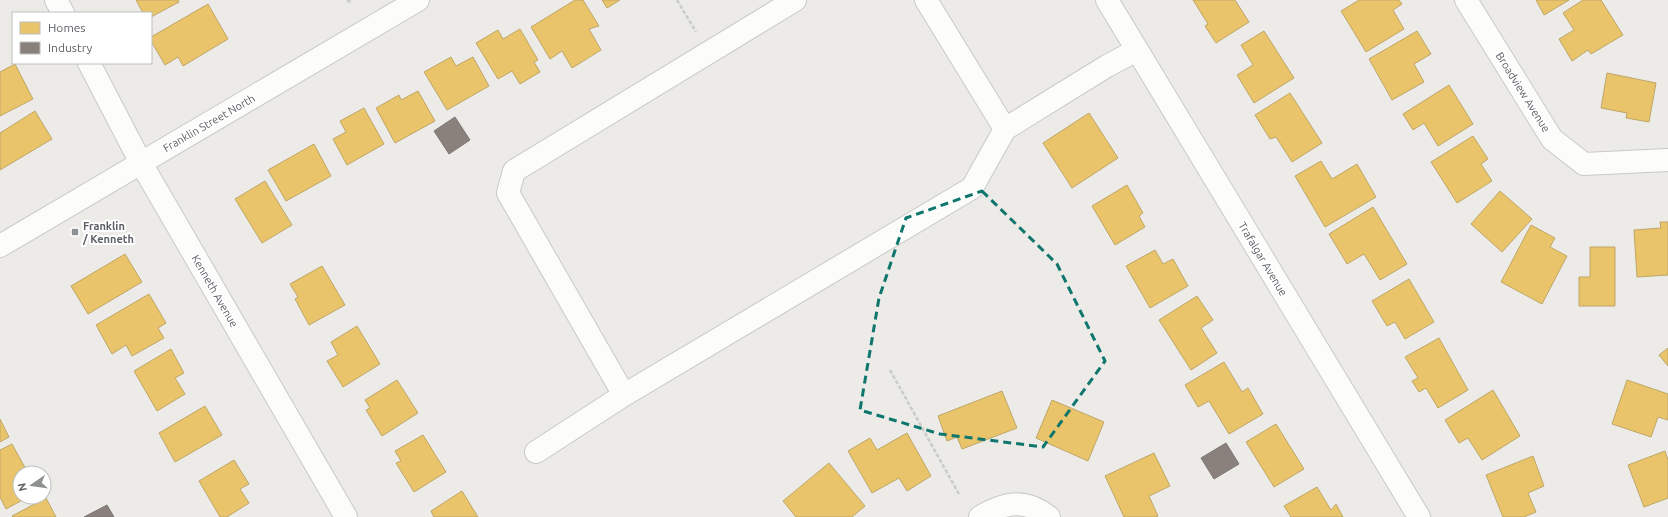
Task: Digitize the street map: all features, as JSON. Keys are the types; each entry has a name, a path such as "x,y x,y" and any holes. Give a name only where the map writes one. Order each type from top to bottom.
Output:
{"street":[{"path":"56,0 62,12"},
{"name":"Franklin Street North","path":"0,246 418,0"},
{"path":"624,395 508,193 514,171 795,0"},
{"path":"926,0 1005,129"},
{"name":"Trafalgar Avenue","path":"1107,0 1419,517"},
{"name":"Broadview Avenue","path":"1466,0 1552,139 1584,164 1668,160"},
{"path":"536,452 624,395 972,188 1005,129 1107,66 1137,50"},
{"name":"Kenneth Avenue","path":"90,64 141,163 346,517"},
{"path":"980,517 993,509 1022,503 1040,509 1049,517"}],"path":[{"path":"347,0 352,2"},
{"path":"677,0 697,32"},
{"path":"890,370 960,496"}],"highlighted area":[{"path":"982,191 1057,264 1105,361 1043,447 940,434 860,410 879,298 906,218"}],"building: Homes":[{"path":"136,0 178,0 179,2 152,16 152,12 142,12"},
{"path":"575,0 583,0 599,26 589,29 601,50 572,68 562,51 550,59 531,27"},
{"path":"602,0 620,0 607,8"},
{"path":"1193,0 1235,0 1249,22 1216,43 1205,26 1208,24"},
{"path":"1359,0 1399,0 1402,4 1393,10 1404,29 1366,52 1341,11"},
{"path":"1536,0 1569,0 1544,15"},
{"path":"1583,0 1601,0 1623,35 1591,54 1588,50 1572,61 1559,39 1574,30 1563,13"},
{"path":"208,4 228,39 183,66 178,57 165,65 152,43 152,36"},
{"path":"520,29 538,60 534,62 540,72 520,84 512,71 498,79 476,43 498,30 503,39"},
{"path":"1264,31 1294,78 1254,103 1237,75 1253,65 1241,45"},
{"path":"1417,31 1431,54 1414,64 1424,82 1392,100 1369,59"},
{"path":"451,57 456,66 473,57 489,86 447,110 424,72"},
{"path":"15,64 33,99 0,116 0,72"},
{"path":"1607,73 1656,83 1649,122 1626,118 1627,113 1601,108"},
{"path":"1449,85 1473,124 1438,146 1424,123 1413,130 1403,114"},
{"path":"418,91 435,121 395,143 376,108 399,95 401,100"},
{"path":"1290,93 1322,143 1292,162 1276,137 1270,139 1255,115"},
{"path":"364,108 384,144 347,165 333,139 346,132 340,121"},
{"path":"35,111 52,139 0,170 0,133"},
{"path":"1089,113 1118,158 1072,188 1043,143"},
{"path":"1473,136 1488,159 1481,164 1492,181 1457,203 1431,162"},
{"path":"314,144 331,176 286,201 268,170"},
{"path":"1321,161 1332,179 1357,164 1376,197 1325,227 1295,176"},
{"path":"265,181 292,225 262,243 235,199"},
{"path":"1127,185 1143,213 1139,216 1145,227 1115,245 1092,206"},
{"path":"1500,191 1532,219 1502,252 1471,224"},
{"path":"1373,207 1407,264 1380,280 1364,254 1347,264 1329,234"},
{"path":"1660,222 1668,222 1668,275 1637,277 1634,230 1661,228"},
{"path":"1531,225 1555,238 1550,247 1567,256 1542,304 1501,282"},
{"path":"1590,247 1615,247 1615,306 1579,306 1579,277 1590,277"},
{"path":"1155,250 1163,264 1173,259 1188,286 1150,308 1126,266"},
{"path":"125,254 142,282 88,314 71,286"},
{"path":"322,266 345,305 309,325 295,299 298,297 290,284"},
{"path":"1409,279 1434,322 1405,339 1395,322 1387,326 1372,301"},
{"path":"149,294 166,323 158,328 164,338 132,356 126,345 112,354 96,325"},
{"path":"1197,296 1213,320 1201,328 1217,353 1191,370 1159,320"},
{"path":"357,326 380,364 343,387 327,361 338,355 331,342"},
{"path":"1439,338 1468,390 1438,408 1426,388 1419,392 1412,381 1418,378 1405,357"},
{"path":"1668,348 1668,366 1659,355"},
{"path":"171,349 184,373 175,378 185,394 157,411 134,371"},
{"path":"1224,362 1242,392 1248,388 1263,414 1229,434 1209,401 1198,407 1185,385"},
{"path":"397,380 418,413 382,436 366,410 370,408 365,400"},
{"path":"1627,380 1668,394 1668,420 1658,417 1651,437 1612,424"},
{"path":"1493,390 1520,436 1482,460 1468,438 1459,443 1445,420"},
{"path":"1002,391 1017,428 962,449 957,437 947,441 938,416"},
{"path":"1052,400 1104,422 1088,461 1036,438"},
{"path":"205,406 222,435 175,462 159,433"},
{"path":"0,419 9,437 0,442"},
{"path":"1276,424 1304,469 1274,487 1246,442"},
{"path":"907,433 931,476 907,491 899,478 872,493 848,451 870,438 877,450"},
{"path":"423,435 446,472 414,492 396,463 401,461 395,451"},
{"path":"12,444 24,465 12,465 12,505 13,505 6,509 0,497 0,450"},
{"path":"1665,451 1668,460 1668,498 1644,507 1628,465"},
{"path":"1154,453 1170,486 1149,496 1158,516 1124,517 1105,476"},
{"path":"1533,456 1544,486 1528,493 1536,512 1524,517 1503,517 1486,475"},
{"path":"234,460 249,484 240,489 249,503 227,517 220,517 199,481"},
{"path":"829,463 865,506 852,517 796,517 783,501"},
{"path":"1317,487 1331,510 1336,504 1343,517 1291,517 1284,506"},
{"path":"462,491 478,517 434,517 431,511"},
{"path":"33,505 50,505 56,517 13,517 12,516"}],"building: Industry":[{"path":"455,117 470,140 449,154 434,131"},
{"path":"1226,443 1239,464 1214,479 1201,458"},
{"path":"107,505 114,517 84,517"}],"place":[{"name":"Franklin / Kenneth","path":"75,232"}]}
